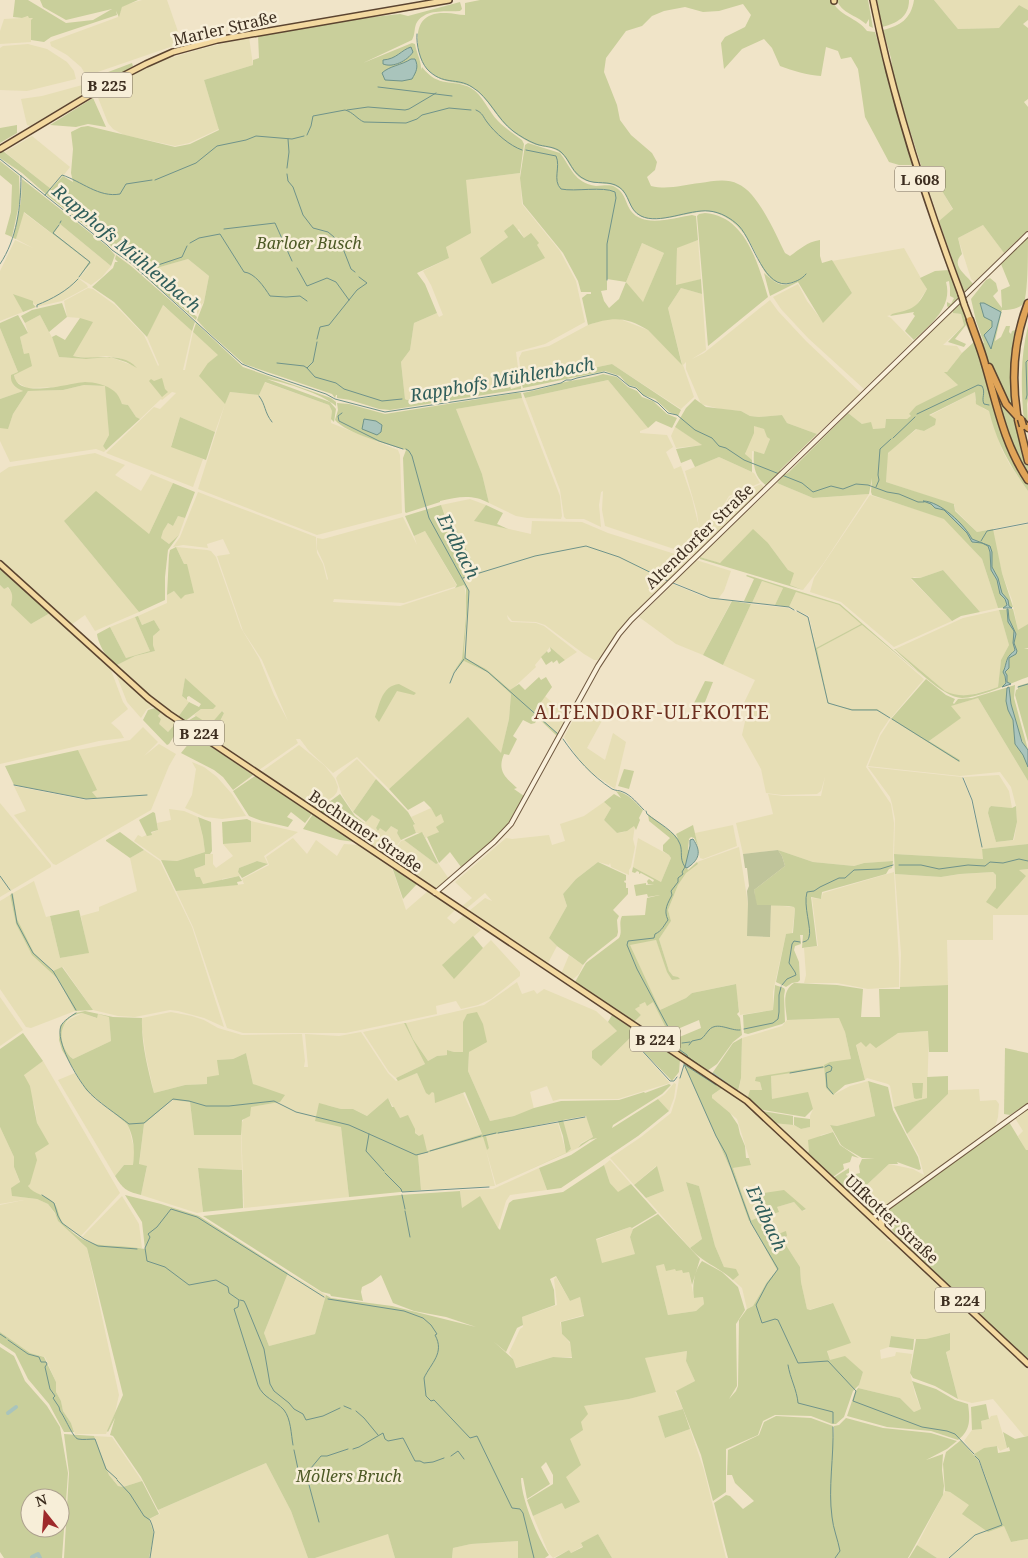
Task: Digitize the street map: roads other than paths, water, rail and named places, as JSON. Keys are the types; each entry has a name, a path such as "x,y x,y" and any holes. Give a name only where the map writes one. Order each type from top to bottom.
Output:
{"highway":[{"path":"1028,303 1019,330 1014,360 1014,389 1028,461"},
{"path":"1028,314 1018,360 1021,421 1028,447"},
{"path":"970,320 1001,395 1012,412 1021,421"},
{"path":"970,320 1003,431 1014,458 1028,480"}],"main road":[{"name":"Marler Straße","path":"1,148 113,81 173,52 217,40 449,0"},
{"name":"L 608","path":"873,0 910,147 970,320"},
{"name":"Bochumer Straße","path":"0,564 148,698 169,714 737,1094"},
{"name":"Ulfkotter Straße","path":"737,1094 882,1226 1028,1364"},
{"path":"882,1226 881,1217 884,1210"}],"street":[{"name":"Altendorfer Straße","path":"435,892 494,842 511,824 598,666 623,629 1028,234"},
{"path":"873,1218 1028,1106"}],"water":[{"path":"411,47 413,52 404,61 391,65 383,64 383,60 392,58"},
{"path":"411,59 415,59 417,65 412,79 402,81 385,80 382,73"},
{"path":"980,303 984,303 1001,312 991,349 984,335 992,327 992,321 984,317"},
{"path":"364,419 376,421 382,425 381,432 377,435 362,429"},
{"path":"923,501 930,502 944,509 964,527 972,539 990,546 992,567 998,578 1002,593 1012,608 1003,608 1007,605 1005,599 1000,594 997,580 991,570 988,546 972,542 967,533 944,510 935,508"},
{"path":"1007,609 1009,619 1016,634 1014,643 1017,651 1016,654 1009,658 1009,668 1005,672 1007,682 1011,684 1002,687 1006,683 1003,672 1007,660 1015,650 1013,643 1014,631 1008,622"},
{"path":"1009,687 1011,704 1022,742 1028,750 1028,767 1023,755 1015,744 1013,720 1006,701 1007,688"},
{"path":"693,839 698,848 698,855 697,859 687,868 685,867 690,840"}],"waterway":[{"path":"417,34 420,57 427,69 433,74 444,80 461,82 478,91 507,126 533,143 561,152 581,177 586,180 619,187 623,190 634,210 641,216 656,219 701,211 717,213 729,218 739,226 761,264 774,280 782,284 791,283 799,280 806,274"},
{"path":"378,87 452,96"},
{"path":"347,110 368,107 405,110 436,93"},
{"path":"307,135 313,116 345,110 364,122 406,123 422,115 449,108 471,110"},
{"path":"476,110 482,114 490,126 503,139 522,150"},
{"path":"155,180 196,163 217,146 256,136 292,139 304,136"},
{"path":"287,168 288,139"},
{"path":"526,150 556,156 558,165 557,182 561,189 603,189 615,192 616,198 607,244 607,280"},
{"name":"Rapphofs Mühlenbach","path":"0,159 112,250 131,263 242,364 267,374 326,394 335,399 385,412 532,390 604,372 617,376 629,386 636,388 643,395 658,403 668,413 677,415 695,430 712,438 719,446 726,448 744,460 802,483 813,492 831,486 843,489 856,484 868,485 918,502 924,502"},
{"path":"287,174 288,181 293,187 303,215 313,228 328,232 334,237 342,246 351,269 355,272"},
{"path":"45,195 62,175 97,191 112,195 120,194 126,184 152,180"},
{"path":"0,264 6,254 17,222 21,176"},
{"path":"224,229 275,223 292,261"},
{"path":"59,225 53,233 90,262 79,277"},
{"path":"190,243 199,238 220,234 244,272 252,275 270,296 300,296 307,301"},
{"path":"142,274 158,265 182,257 187,246"},
{"path":"297,268 307,286 327,278 336,282 349,300"},
{"path":"317,339 320,327 329,325 357,290 367,283 359,277"},
{"path":"37,307 37,305 64,291 78,279"},
{"path":"277,363 307,368 313,362 317,342"},
{"path":"1026,399 1026,362 1028,360"},
{"path":"307,368 315,377 336,383 344,389 382,401 402,399"},
{"path":"917,414 978,385 982,386 983,389 984,404 989,405"},
{"path":"259,396 272,422"},
{"name":"Erdbach","path":"342,413 338,416 339,421 379,441 403,449"},
{"path":"893,438 915,417"},
{"path":"876,487 879,480 880,449 891,439"},
{"name":"Erdbach","path":"406,449 412,456 429,518 469,591 465,658 488,672 558,734"},
{"path":"981,541 987,531 1028,523"},
{"path":"463,578 535,556 586,546 619,557 668,581"},
{"path":"673,583 710,598 789,607 794,610"},
{"path":"797,611 808,617 828,703 852,710 877,710 890,718"},
{"name":"Erdbach","path":"450,683 454,673 464,659"},
{"path":"1018,687 1028,684"},
{"path":"892,719 959,761"},
{"name":"Erdbach","path":"563,739 591,772 612,789 629,795 644,810"},
{"path":"963,778 972,800 982,847"},
{"path":"14,785 86,799 147,795"},
{"name":"Erdbach","path":"646,811 647,814 678,839 685,867 682,872 683,874 678,878 678,882 671,891 672,895 666,910 668,920 663,928 655,934 654,938 628,941 627,945 637,969 674,1038"},
{"path":"899,865 921,865 939,869 968,865 985,866 990,862 1003,863 1019,859 1028,861"},
{"path":"803,942 807,941 810,933 806,904 807,892 814,891 839,878 845,878 854,870 880,869 893,865"},
{"path":"0,876 10,890"},
{"path":"12,894 17,923 33,953 53,971 76,1010"},
{"path":"782,985 787,979 796,975 789,963 792,944 794,941 800,942"},
{"path":"744,1029 773,1023 778,1019 781,987"},
{"path":"76,1013 65,1020 61,1026 61,1041 68,1059 87,1090 129,1124 144,1123 173,1099 206,1106 229,1106 274,1101 296,1112 349,1125 416,1155 428,1152"},
{"path":"689,1045 692,1041 704,1037 712,1027 720,1026 740,1030"},
{"name":"Erdbach","path":"675,1040 680,1050 688,1058"},
{"path":"682,1043 690,1042"},
{"path":"636,1044 670,1081 674,1081 677,1077"},
{"path":"688,1057 706,1070"},
{"name":"Erdbach","path":"684,1064 726,1154 751,1223 778,1269 767,1284 756,1305 762,1323 775,1319 778,1320 798,1363 828,1361 856,1391 853,1401 922,1427 955,1434 974,1454"},
{"path":"680,1078 684,1065"},
{"path":"685,1065 716,1085"},
{"path":"825,1067 829,1065 832,1067 831,1071 826,1073 827,1087 833,1094"},
{"path":"790,1073 823,1067"},
{"path":"713,1074 736,1091"},
{"path":"498,1133 585,1117"},
{"path":"483,1136 496,1133"},
{"path":"369,1134 366,1151 384,1171"},
{"path":"430,1151 481,1136"},
{"path":"385,1173 402,1192 489,1187"},
{"path":"42,1195 54,1203 62,1223 84,1239 98,1246 137,1249"},
{"path":"402,1195 405,1209"},
{"path":"293,1445 289,1422 284,1410 266,1396 258,1385 234,1309 238,1307 239,1300 229,1293 228,1287 216,1280 189,1285 165,1267 147,1261 145,1248 150,1237 148,1234 157,1227 171,1209 197,1217 324,1297"},
{"path":"405,1211 410,1237"},
{"path":"328,1299 404,1311 423,1318 431,1325 437,1334 435,1335 438,1341 438,1353 424,1378 426,1396 431,1401 434,1400 470,1438 477,1436 512,1508 520,1509 523,1513 534,1558"},
{"path":"240,1300 244,1301 246,1305 264,1349 270,1384 274,1391 294,1409 303,1414 306,1420 323,1416 340,1408"},
{"path":"0,1334 6,1338"},
{"path":"8,1340 28,1354 39,1357 41,1362 46,1362 45,1367 50,1389 55,1396 53,1398 71,1431 78,1439 95,1439 106,1469 117,1479"},
{"name":"Erdbach","path":"788,1365 798,1403 833,1412 833,1423"},
{"path":"344,1406 351,1409"},
{"path":"8,1413 16,1407"},
{"path":"356,1411 378,1435"},
{"name":"Erdbach","path":"833,1427 831,1506 833,1525 840,1551 835,1558"},
{"path":"353,1449 383,1433 388,1441 403,1438 415,1461 424,1463 444,1458"},
{"path":"306,1470 311,1468 321,1456 327,1456 348,1449"},
{"path":"294,1450 298,1469 305,1470 319,1522"},
{"path":"451,1456 458,1451 464,1459"},
{"path":"949,1558 975,1535 1002,1525 979,1460 975,1456"},
{"path":"117,1480 130,1494 144,1516 150,1520 154,1532 150,1558"},
{"path":"32,1557 38,1554 40,1558"}],"district":[{"name":"ALTENDORF-ULFKOTTE","path":"652,712"}],"park label":[{"name":"Barloer Busch","path":"309,243"},
{"name":"Möllers Bruch","path":"349,1476"}]}
